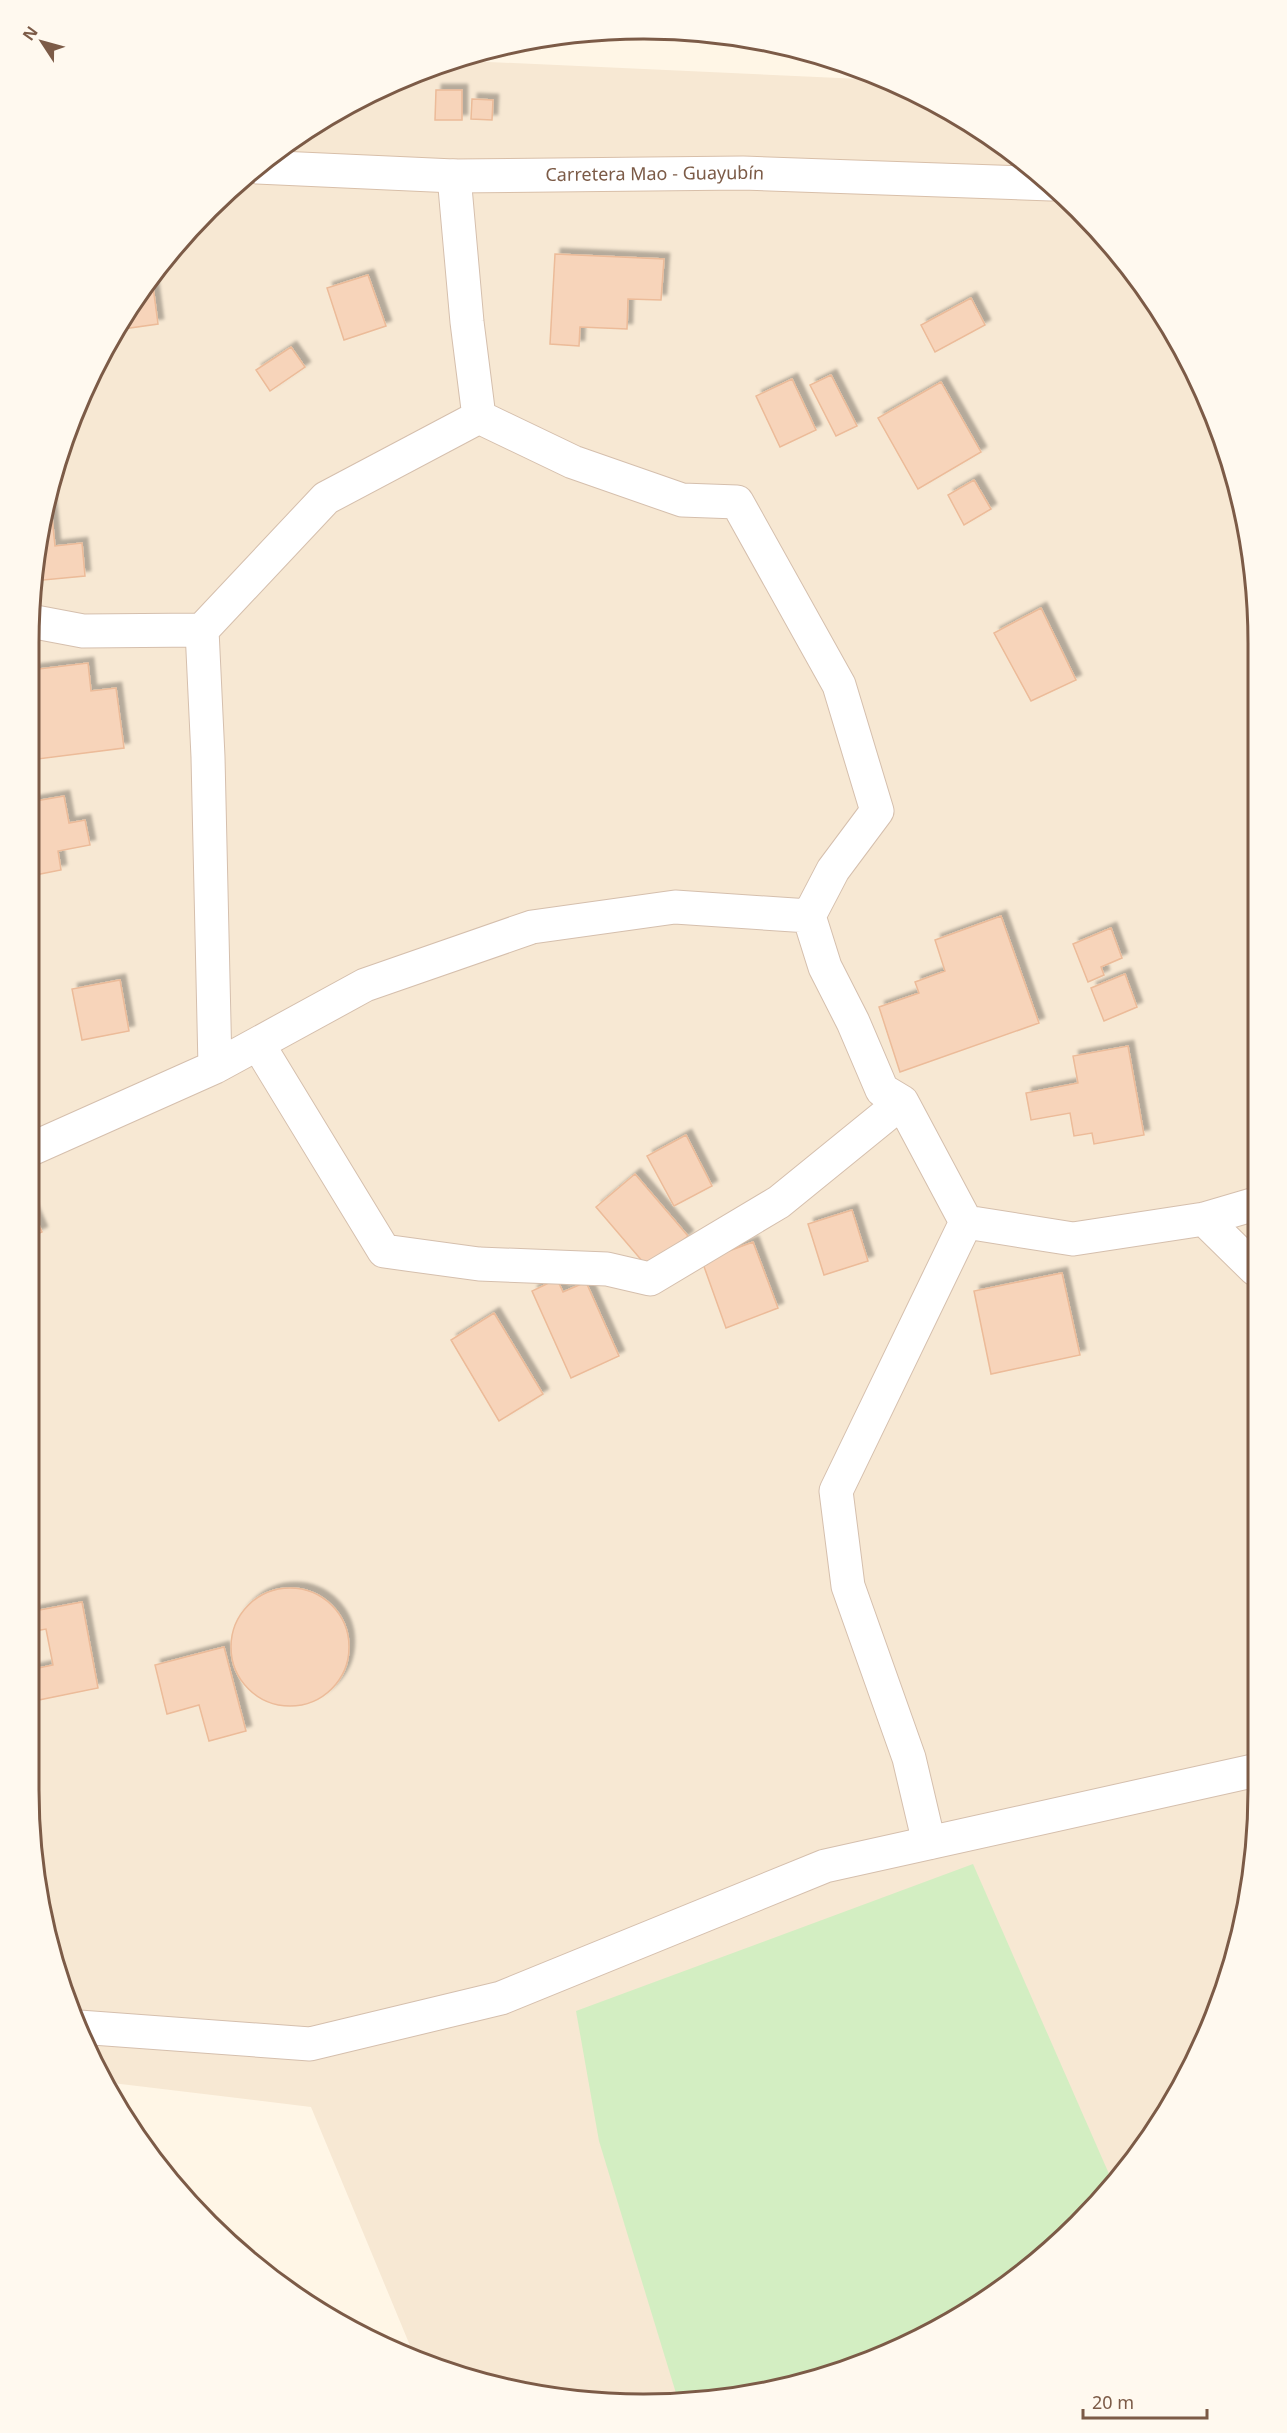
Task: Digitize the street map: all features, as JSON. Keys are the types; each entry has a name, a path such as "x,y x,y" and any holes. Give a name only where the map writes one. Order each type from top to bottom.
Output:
{"street":[{"name":"Carretera Mao - Guayubín","path":"271,168 454,176 743,173 1034,182"},
{"path":"454,176 466,322 478,417"},
{"path":"215,1067 208,757 202,630 326,498 478,417"},
{"path":"478,417 573,462 682,500 737,502 839,685 877,811 833,870 809,916 825,968 853,1022 882,1089 902,1102 966,1222"},
{"path":"40,623 84,631 202,630"},
{"path":"39,1146 215,1067 365,985 532,927 675,907 809,916"},
{"path":"258,1044 384,1251 479,1264 607,1269 650,1280 779,1202 902,1102"},
{"path":"966,1222 1072,1239 1204,1219 1248,1206"},
{"path":"1204,1219 1248,1261"},
{"path":"929,1843 909,1758 848,1586 836,1491 966,1222"},
{"path":"88,2028 310,2044 501,1998 825,1866 1248,1772"}],"shaded area":[{"path":"481,62 859,79 911,101 979,141 1042,189 1098,245 1146,308 1186,376 1216,449 1236,526 1247,604 1248,644 1248,1790 1243,1868 1227,1946 1202,2021 1167,2092 1123,2157 1098,2188 1042,2244 979,2292 911,2332 838,2362 800,2373 722,2389 644,2394 565,2389 487,2373 411,2347 311,2107 115,2083 101,2057 71,1984 60,1946 44,1868 39,1790 39,644 44,565 60,487 71,449 101,376 141,308 189,245 245,189 276,164 341,120 376,101 449,71"}],"green space":[{"path":"973,1864 1109,2174 1071,2217 1011,2269 946,2313 911,2332 838,2362 800,2373 722,2389 676,2393 599,2141 576,2011"}],"building":[{"path":"436,90 462,90 462,120 435,120"},
{"path":"472,99 493,100 492,120 471,119"},
{"path":"555,254 664,259 661,300 628,299 627,329 580,327 579,346 550,344"},
{"path":"368,275 386,326 344,340 327,288"},
{"path":"154,291 158,324 128,328"},
{"path":"971,298 985,325 935,352 921,325"},
{"path":"291,347 305,367 270,391 256,370"},
{"path":"831,375 857,426 836,436 810,385"},
{"path":"792,379 816,430 780,447 756,396"},
{"path":"941,382 981,452 918,489 878,418"},
{"path":"974,480 991,509 964,525 948,495"},
{"path":"52,520 55,546 82,543 85,576 42,580"},
{"path":"1041,608 1076,680 1031,701 994,633"},
{"path":"88,663 91,691 116,688 124,748 39,759 39,669"},
{"path":"64,796 69,823 85,820 90,845 58,851 61,870 39,874 39,800"},
{"path":"1001,916 1039,1023 900,1072 879,1007 919,993 915,982 945,971 935,940"},
{"path":"1111,928 1122,958 1101,967 1104,975 1088,982 1073,944"},
{"path":"1125,974 1137,1007 1104,1021 1091,988"},
{"path":"120,980 129,1031 82,1040 72,989"},
{"path":"1128,1046 1144,1135 1094,1144 1092,1133 1074,1136 1070,1113 1031,1120 1026,1093 1078,1083 1073,1056"},
{"path":"686,1135 712,1186 674,1206 647,1156"},
{"path":"635,1174 688,1236 649,1269 596,1207"},
{"path":"852,1210 868,1261 824,1275 808,1224"},
{"path":"753,1242 778,1308 726,1328 702,1261"},
{"path":"1062,1273 1080,1355 991,1374 974,1291"},
{"path":"557,1279 563,1292 586,1282 619,1356 571,1378 532,1291"},
{"path":"494,1313 543,1394 499,1421 451,1340"},
{"path":"290,1588 313,1592 332,1605 345,1624 349,1647 345,1670 332,1689 313,1702 290,1706 267,1702 248,1689 235,1670 231,1647 235,1624 248,1605 267,1592"},
{"path":"82,1602 98,1688 39,1700 39,1668 53,1665 46,1629 39,1630 39,1610"},
{"path":"224,1647 246,1731 209,1741 199,1705 167,1714 155,1665"}]}
